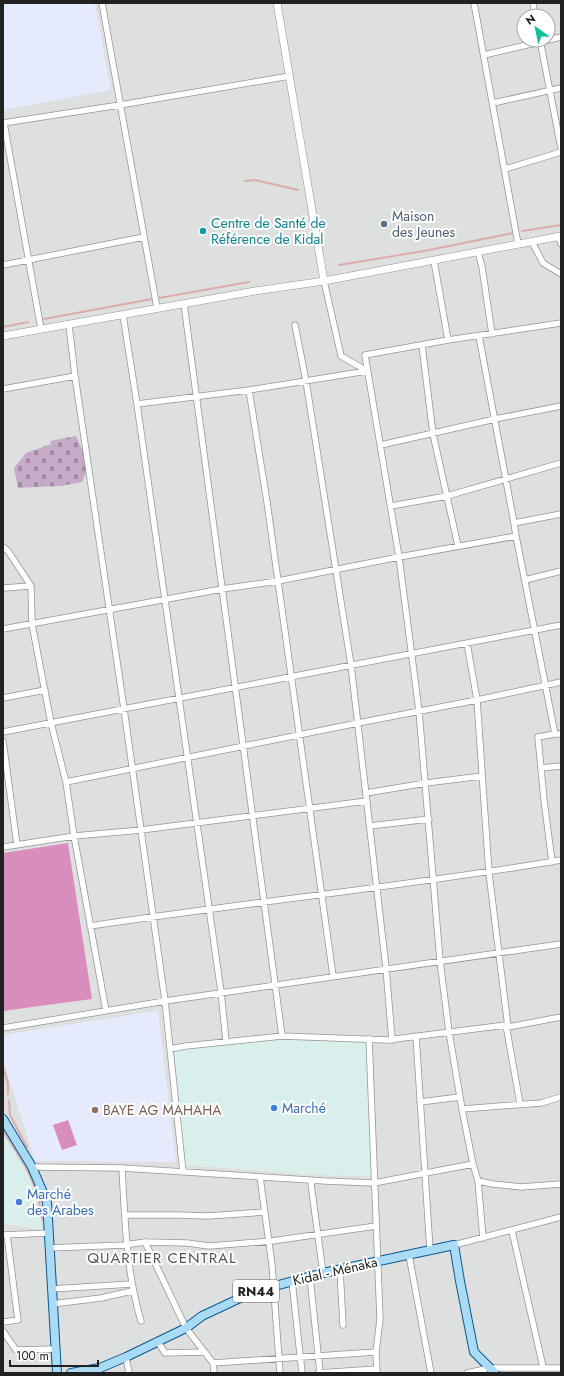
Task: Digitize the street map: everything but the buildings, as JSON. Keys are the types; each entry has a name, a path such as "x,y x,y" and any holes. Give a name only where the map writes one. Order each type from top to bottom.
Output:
{"main road":[{"path":"3,1119 32,1167 47,1202 56,1373"},
{"path":"454,1245 474,1352 492,1371"},
{"name":"Kidal - Ménaka","path":"72,1373 100,1368 126,1358 186,1328 202,1316 253,1292 292,1281 377,1261 454,1245"}],"street":[{"path":"102,3 157,308"},
{"path":"277,3 324,281 341,356 367,371"},
{"path":"474,3 518,244"},
{"path":"484,55 516,47"},
{"path":"541,48 561,148"},
{"path":"41,329 3,123 290,76"},
{"path":"493,103 561,88"},
{"path":"505,169 561,152"},
{"path":"3,265 144,237"},
{"path":"3,336 256,291 324,281 518,244 560,239"},
{"path":"532,242 542,263 561,274"},
{"path":"478,252 482,267 492,334"},
{"path":"434,261 448,340"},
{"path":"184,304 282,1036"},
{"path":"124,315 221,992 226,1041"},
{"path":"483,1238 478,1181 462,1109 449,1032 440,961 420,711 399,557 365,355 448,340 561,323"},
{"path":"69,325 75,376 165,1001 183,1172"},
{"path":"295,325 306,381 351,665 386,968 392,1040"},
{"path":"479,336 516,536 546,685 558,734 538,737 552,862"},
{"path":"422,345 433,434 458,546"},
{"path":"137,404 249,390 367,371"},
{"path":"3,389 75,376"},
{"path":"249,390 267,502 333,976"},
{"path":"380,445 561,406"},
{"path":"391,506 447,496 561,463"},
{"path":"514,523 561,514"},
{"path":"3,629 222,589 336,571 399,557 516,536"},
{"path":"3,547 8,551 30,586 32,624 51,723 66,782 74,836 106,1010"},
{"path":"525,580 561,571"},
{"path":"3,588 30,586"},
{"path":"3,732 561,625"},
{"path":"467,643 476,700 489,873 507,1026 520,1104"},
{"path":"66,782 561,682"},
{"path":"3,698 45,690"},
{"path":"3,741 17,845"},
{"path":"541,768 561,766"},
{"path":"366,793 482,776"},
{"path":"3,847 74,836 141,830 367,801"},
{"path":"370,826 429,819"},
{"path":"90,926 153,916 489,873 561,860"},
{"path":"3,1028 221,992 386,968 499,954 561,944"},
{"path":"170,1049 226,1041 282,1036 392,1040 507,1026 561,1017"},
{"path":"416,1036 430,1250"},
{"path":"310,1277 319,1373 377,1371 376,1352 380,1319 368,1039"},
{"path":"420,1102 460,1097"},
{"path":"462,1109 541,1103 561,1097"},
{"path":"32,1167 122,1168 374,1183 473,1164"},
{"path":"122,1168 131,1284 141,1321"},
{"path":"260,1177 272,1265 272,1286 280,1373"},
{"path":"313,1180 311,1184 323,1274"},
{"path":"478,1181 521,1187 561,1184"},
{"path":"125,1215 208,1216 265,1212"},
{"path":"454,1245 561,1217"},
{"path":"50,1248 127,1245 145,1242 187,1243 209,1246 376,1226"},
{"path":"512,1231 543,1367"},
{"path":"3,1322 18,1320 5,1235 49,1233"},
{"path":"145,1242 186,1328 213,1363 214,1373"},
{"path":"409,1255 430,1373"},
{"path":"340,1270 343,1325"},
{"path":"292,1281 302,1373"},
{"path":"51,1289 131,1284"},
{"path":"52,1304 101,1298 132,1291"},
{"path":"3,1331 16,1350 55,1349"},
{"path":"158,1342 165,1353 205,1352"},
{"path":"213,1363 376,1352"},
{"path":"126,1358 129,1373"},
{"path":"468,1373 543,1367 561,1368"}],"shaded area":[{"path":"3,3 561,3 561,1373 3,1373 3,1224 41,1229 31,1180 3,1135 3,1059 36,1161 158,1011 3,1035 3,1011 92,999 68,843 3,853","holes":["50,441 82,482 61,486 19,488 26,453 51,444","284,1040 366,1043 372,1176 320,1175 185,1165 204,1046"]},
{"path":"3,3 95,3 111,90 3,110"},
{"path":"68,843 92,999 3,1011 3,853"},
{"name":"BAYE AG MAHAHA","path":"158,1011 176,1162 35,1161 3,1059 3,1035"},
{"name":"Marché","path":"284,1040 366,1043 372,1176 320,1175 185,1165 174,1051 204,1046"},
{"path":"68,1120 77,1145 62,1150 53,1125"},
{"name":"Marché des Arabes","path":"3,1135 31,1180 42,1229 3,1224"}],"green space":[{"path":"76,436 87,464 82,482 61,486 18,488 14,468 26,453 51,444 50,441"}],"waterway":[{"path":"245,181 255,180 298,190"},
{"path":"522,231 561,225"},
{"path":"339,265 424,251 513,233"},
{"path":"159,298 249,282"},
{"path":"44,319 152,299"},
{"path":"3,327 28,322"},
{"path":"3,1068 8,1083 8,1094"},
{"path":"9,1101 10,1115 27,1147"},
{"path":"3,1130 26,1167 37,1192 43,1220"}],"place":[{"name":"Maison des Jeunes","path":"384,224"},
{"name":"Centre de Santé de Référence de Kidal","path":"203,231"},
{"name":"Marché","path":"274,1108"},
{"name":"BAYE AG MAHAHA","path":"95,1110"},
{"name":"Marché des Arabes","path":"19,1202"}],"district":[{"name":"QUARTIER CENTRAL","path":"162,1258"}]}
